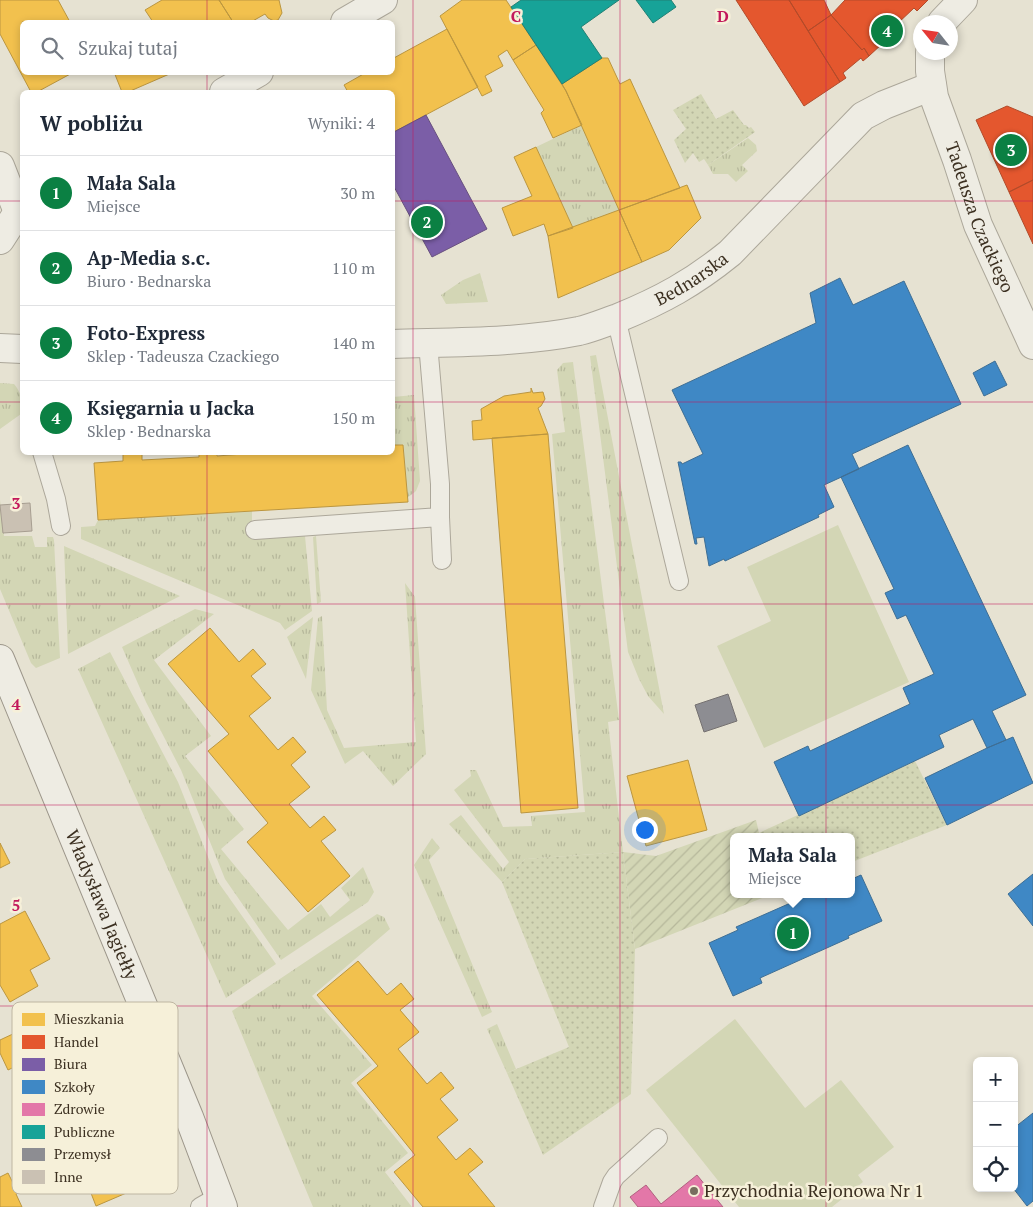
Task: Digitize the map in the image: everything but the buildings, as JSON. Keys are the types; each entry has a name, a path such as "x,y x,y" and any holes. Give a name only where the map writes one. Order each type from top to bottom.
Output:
{"street":[{"path":"348,20 383,0"},
{"path":"949,15 963,0"},
{"name":"Tadeusza Czackiego","path":"930,60 932,86 937,107 982,236 1033,345"},
{"path":"228,90 254,75"},
{"name":"Bednarska","path":"395,344 529,338 579,331 669,296 706,273 730,253 863,116 884,105 932,86"},
{"path":"0,166 20,211 0,240"},
{"path":"0,348 20,349"},
{"name":"Władysława Jagiełły","path":"0,659 141,1002"},
{"name":"Władysława Jagiełły","path":"178,1091 186,1110 214,1204"}],"lane":[{"path":"616,318 679,581"},
{"path":"428,343 440,484 442,560"},
{"path":"43,455 56,499 61,526"},
{"path":"255,530 440,518"},
{"path":"603,1207 612,1182 621,1170 658,1138"}],"green space":[{"path":"701,94 716,119 733,110 744,125 749,128 751,127 755,132 708,165 704,159 699,162 693,153 685,163 674,140 686,129 673,110"},
{"path":"582,125 619,210 573,228 536,147"},
{"path":"748,138 756,145 757,151 742,165 748,171 736,182 728,174 713,174 708,165"},
{"path":"480,273 488,302 446,304 441,295 463,280"},
{"path":"596,355 664,714 648,696 628,652 590,356"},
{"path":"573,362 619,720 608,722 623,852 525,859 502,882 449,824 461,815 503,869 509,862 454,790 471,776 470,770 476,770 503,827 532,826 531,816 585,812 552,434 565,432 557,370 563,363"},
{"path":"0,383 14,384 20,394 20,415 0,429"},
{"path":"414,395 420,481 416,491 407,498 403,445 395,445 395,397"},
{"path":"0,500 4,536 32,536 35,547 47,547 47,537 53,537 54,540 60,658 36,668 31,663 0,589"},
{"path":"252,511 252,539 305,536 312,611 285,630 280,623 81,539 81,527 95,526 98,520"},
{"path":"838,525 909,682 764,748 717,646 771,621 747,567"},
{"path":"316,536 321,602 317,604 313,537"},
{"path":"64,546 180,596 68,654"},
{"path":"405,583 415,597 426,754 393,786 363,751 345,764 311,690 318,618 322,616 327,710 344,748 416,742"},
{"path":"195,609 214,614 154,660 211,736 185,756 244,829 221,849 288,930 321,904 330,917 350,900 341,888 363,867 374,892 368,902 281,960 225,879 181,770 146,702 122,647"},
{"path":"313,617 306,679 287,637"},
{"path":"110,652 178,782 218,882 276,964 226,998 78,669"},
{"path":"915,761 947,825 855,861 855,833 759,833"},
{"path":"756,820 759,833 730,833 730,898 762,898 635,949 623,852 656,856"},
{"path":"432,838 440,848 429,860 492,1012 482,1017 414,865"},
{"path":"623,852 635,949 631,1094 543,1155 507,1073 569,1047 502,882 525,859"},
{"path":"377,914 384,917 390,929 312,996 372,1065 351,1083 408,1153 385,1172 412,1207 313,1207 232,1011"},
{"path":"735,1019 805,1108 841,1080 894,1147 858,1175 863,1182 832,1207 739,1207 646,1090"},
{"path":"497,1024 516,1069 507,1073 487,1029"}],"place":[{"name":"Księgarnia u Jacka","path":"887,31"},
{"name":"Foto-Express","path":"1011,150"},
{"name":"Ap-Media s.c.","path":"427,222"},
{"name":"Mała Sala","path":"793,933"},
{"name":"Przychodnia Rejonowa Nr 1","path":"694,1191"}]}
